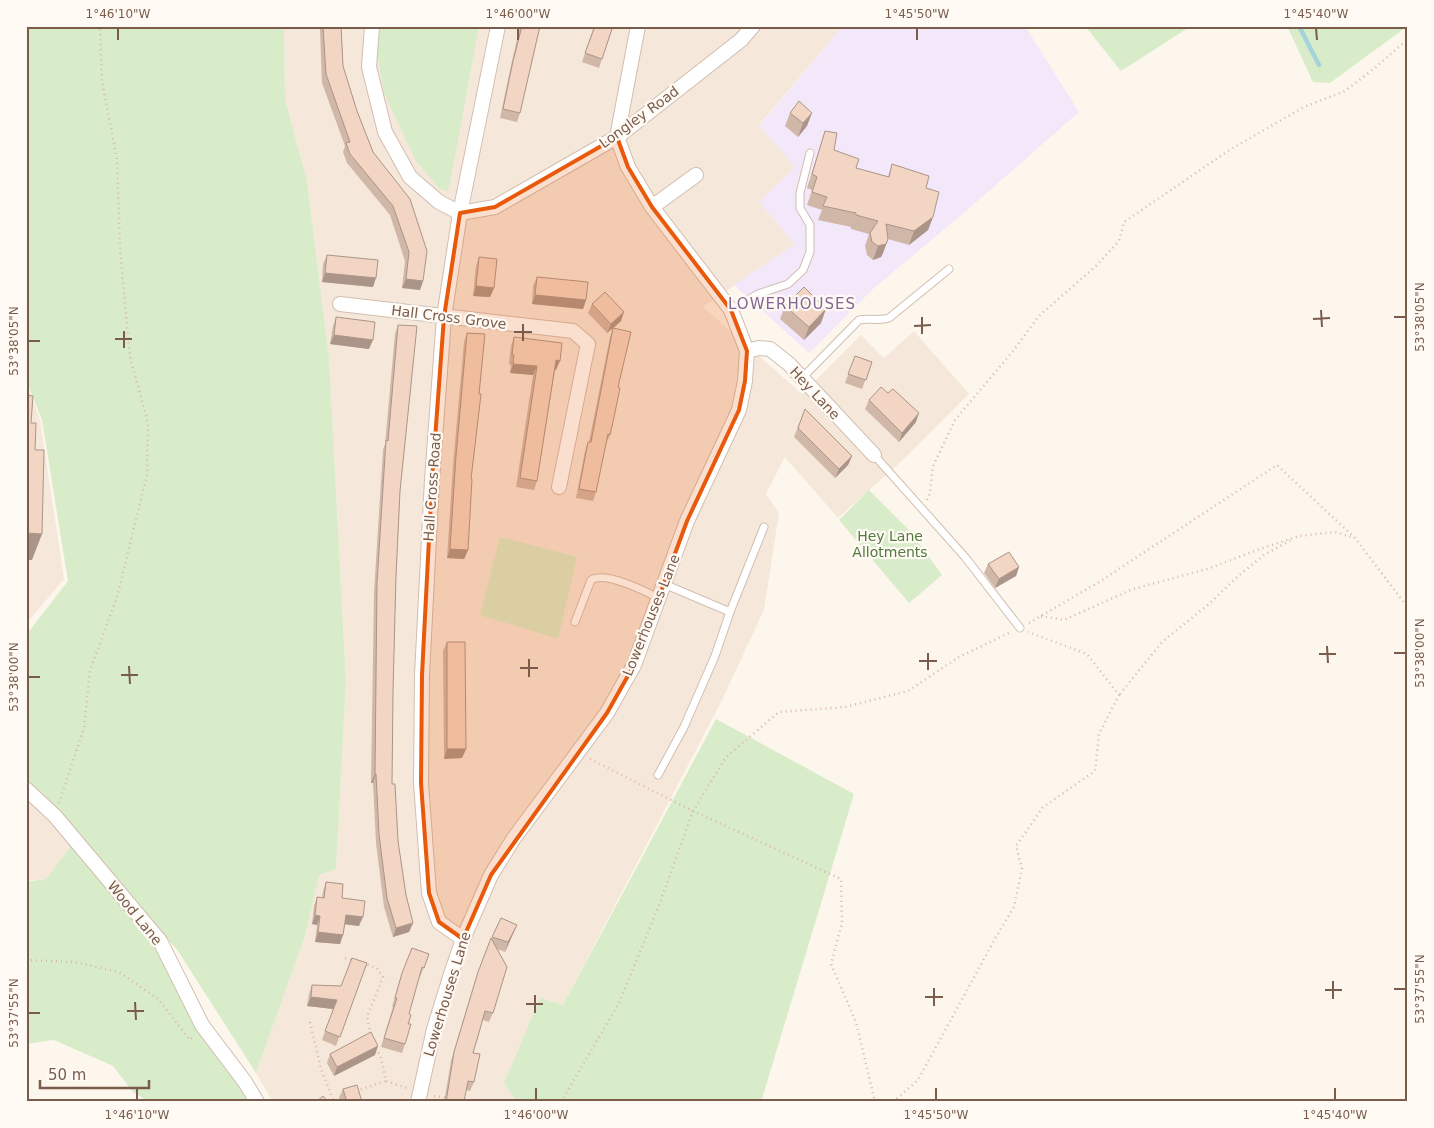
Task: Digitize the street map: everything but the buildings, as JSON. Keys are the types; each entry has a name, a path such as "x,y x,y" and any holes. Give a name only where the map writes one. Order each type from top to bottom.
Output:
{"street":[{"path":"372,26 369,66 385,132 410,177 439,202 460,212"},
{"name":"Hall Cross Road","path":"462,939 439,922 429,893 421,783 422,674 432,480 444,317 460,212 498,26"},
{"path":"617,137 638,26"},
{"name":"Longley Road","path":"460,212 495,207 617,137 741,40 753,26"},
{"name":"Lowerhouses Lane","path":"418,1097 434,1030 462,939 491,875 514,838 607,713 634,664 687,521 739,410 745,380 747,351 731,310 652,207 628,167 617,137"},
{"path":"652,207 696,175"},
{"name":"Hall Cross Grove","path":"340,304 573,330 588,344 559,487"},
{"name":"Hey Lane","path":"747,351 759,348 770,349 789,364 874,455"},
{"name":"Wood Lane","path":"26,789 55,816 160,941 202,1024 245,1082 256,1102"}],"lane":[{"path":"731,310 758,294 788,284 803,270 810,252 810,225 800,208 800,193 810,153"},
{"path":"803,377 859,320 869,318 884,320 889,318 949,269"},
{"path":"874,455 965,557 1020,628"},
{"path":"658,775 684,727 715,656 730,612 764,527"},
{"path":"575,622 591,580 595,577 604,577 642,590 658,598"},
{"path":"664,584 730,612"}],"path":[{"path":"55,816 84,728 90,670 117,597 147,475 148,423 130,357 120,249 117,158 102,82 100,26"},
{"path":"923,510 930,492 933,466 955,420 1013,351 1038,316 1096,266 1119,241 1124,222 1239,144 1304,107 1345,91 1384,61 1408,39"},
{"path":"561,1102 619,1004 658,908 694,811 726,757 779,712 845,707 908,691 959,657 1020,628 1099,582 1277,465 1356,538 1408,608"},
{"path":"1041,616 1064,620 1133,589 1207,569 1299,536 1336,532 1356,538"},
{"path":"893,1102 918,1080 1014,907 1022,868 1016,846 1043,807 1094,771 1100,734 1119,694 1162,642 1209,604 1237,577 1264,555 1299,536"},
{"path":"1020,628 1087,654 1119,694"},
{"path":"578,752 694,811 841,879 842,923 831,964 856,1022 875,1102"},
{"path":"345,958 353,960"},
{"path":"26,960 74,962 119,972 158,999 190,1040 202,1024"},
{"path":"361,963 377,968 383,977 367,1017 372,1039"},
{"path":"310,1022 321,1069 334,1102"},
{"path":"375,1046 381,1058 386,1081"},
{"path":"351,1092 386,1081 418,1097 456,1100"}],"highlighted area":[{"path":"617,137 628,167 652,207 731,310 747,351 745,381 739,410 687,521 634,665 607,713 491,875 463,939 439,922 429,893 421,783 422,675 432,480 444,317 460,213 495,207"}],"shaded area":[{"path":"284,26 380,26 377,51 458,141 479,26 843,26 759,125 795,167 795,244 703,307 802,394 861,335 884,358 914,331 969,394 904,459 838,518 785,457 766,494 779,513 764,610 720,704 563,1005 540,999 504,1083 517,1102 273,1102 256,1073 305,936 319,874 336,869 346,682 329,357 307,181 285,99"},
{"path":"843,26 1025,26 1079,112 966,211 874,288 809,353 734,285 795,244 759,202 795,167 759,126"},
{"path":"26,381 40,420 64,579 26,624"},
{"path":"26,799 51,822 71,846 46,879 26,881"}],"green space":[{"path":"26,26 284,26 285,99 307,181 329,357 346,682 336,869 319,875 305,936 256,1073 178,951 86,845 26,781 26,635 68,581 42,420 26,380"},
{"path":"380,26 479,26 448,191 440,189 416,161 384,93 377,51"},
{"path":"1085,26 1191,26 1121,71"},
{"path":"1287,26 1408,26 1408,31 1405,28 1330,83 1313,82"},
{"name":"Hey Lane Allotments","path":"869,490 911,532 942,575 909,603 839,520"},
{"path":"500,537 577,557 558,639 480,615"},
{"path":"716,719 854,794 761,1102 517,1102 504,1083 540,998 563,1005"},
{"path":"71,846 162,951 256,1102 149,1102 133,1092 113,1066 54,1040 26,1044 26,882 46,879"}],"waterway":[{"path":"1299,26 1319,65"}],"district":[{"name":"LOWERHOUSES","path":"792,304"}]}
